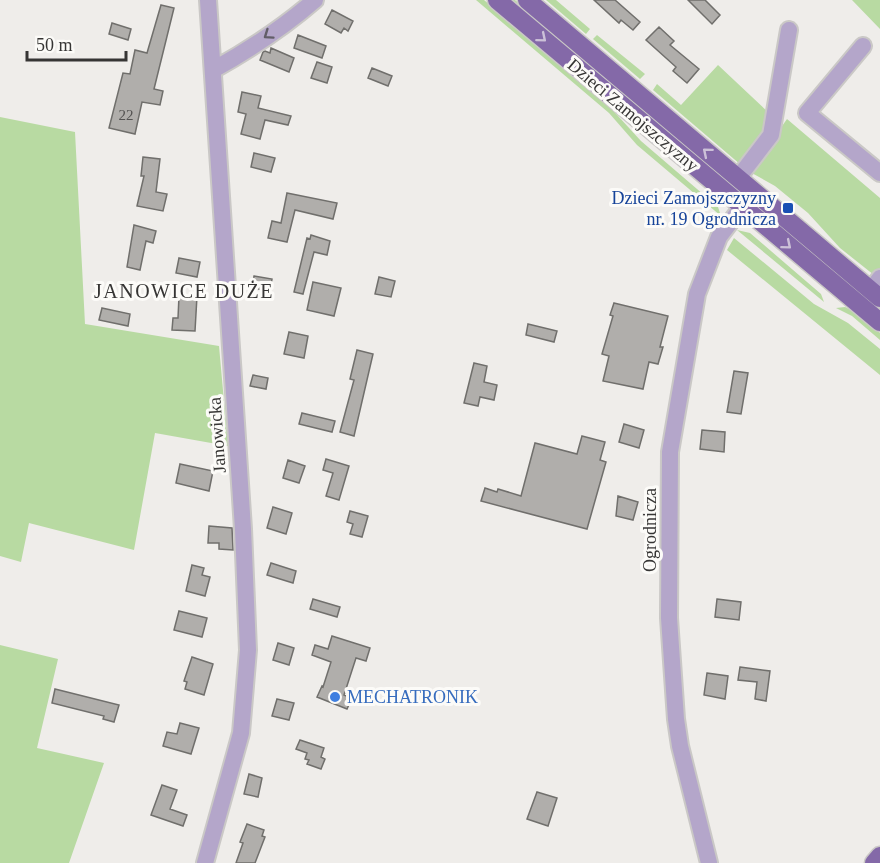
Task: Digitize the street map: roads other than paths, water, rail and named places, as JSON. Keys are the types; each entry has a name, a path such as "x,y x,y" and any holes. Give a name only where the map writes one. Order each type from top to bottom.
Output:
{"main road":[{"name":"Dzieci Zamojszczyzny","path":"497,0 880,322"},
{"name":"Dzieci Zamojszczyzny","path":"527,0 738,178 877,289"},
{"path":"874,863 880,856"}],"street":[{"name":"Janowicka","path":"205,863 241,733 248,650 243,528 208,0"},
{"path":"213,70 234,58 315,0"},
{"path":"738,178 771,135 789,30"},
{"path":"863,46 807,112 880,173"},
{"name":"Ogrodnicza","path":"709,863 682,756 676,719 669,618 670,452 697,294 718,237 742,207"}],"place":[{"name":"Dzieci Zamojszczyzny nr. 19 Ogrodnicza","path":"788,208"},
{"name":"MECHATRONIK","path":"335,697"}],"district":[{"name":"JANOWICE DUŻE","path":"184,291"}]}
